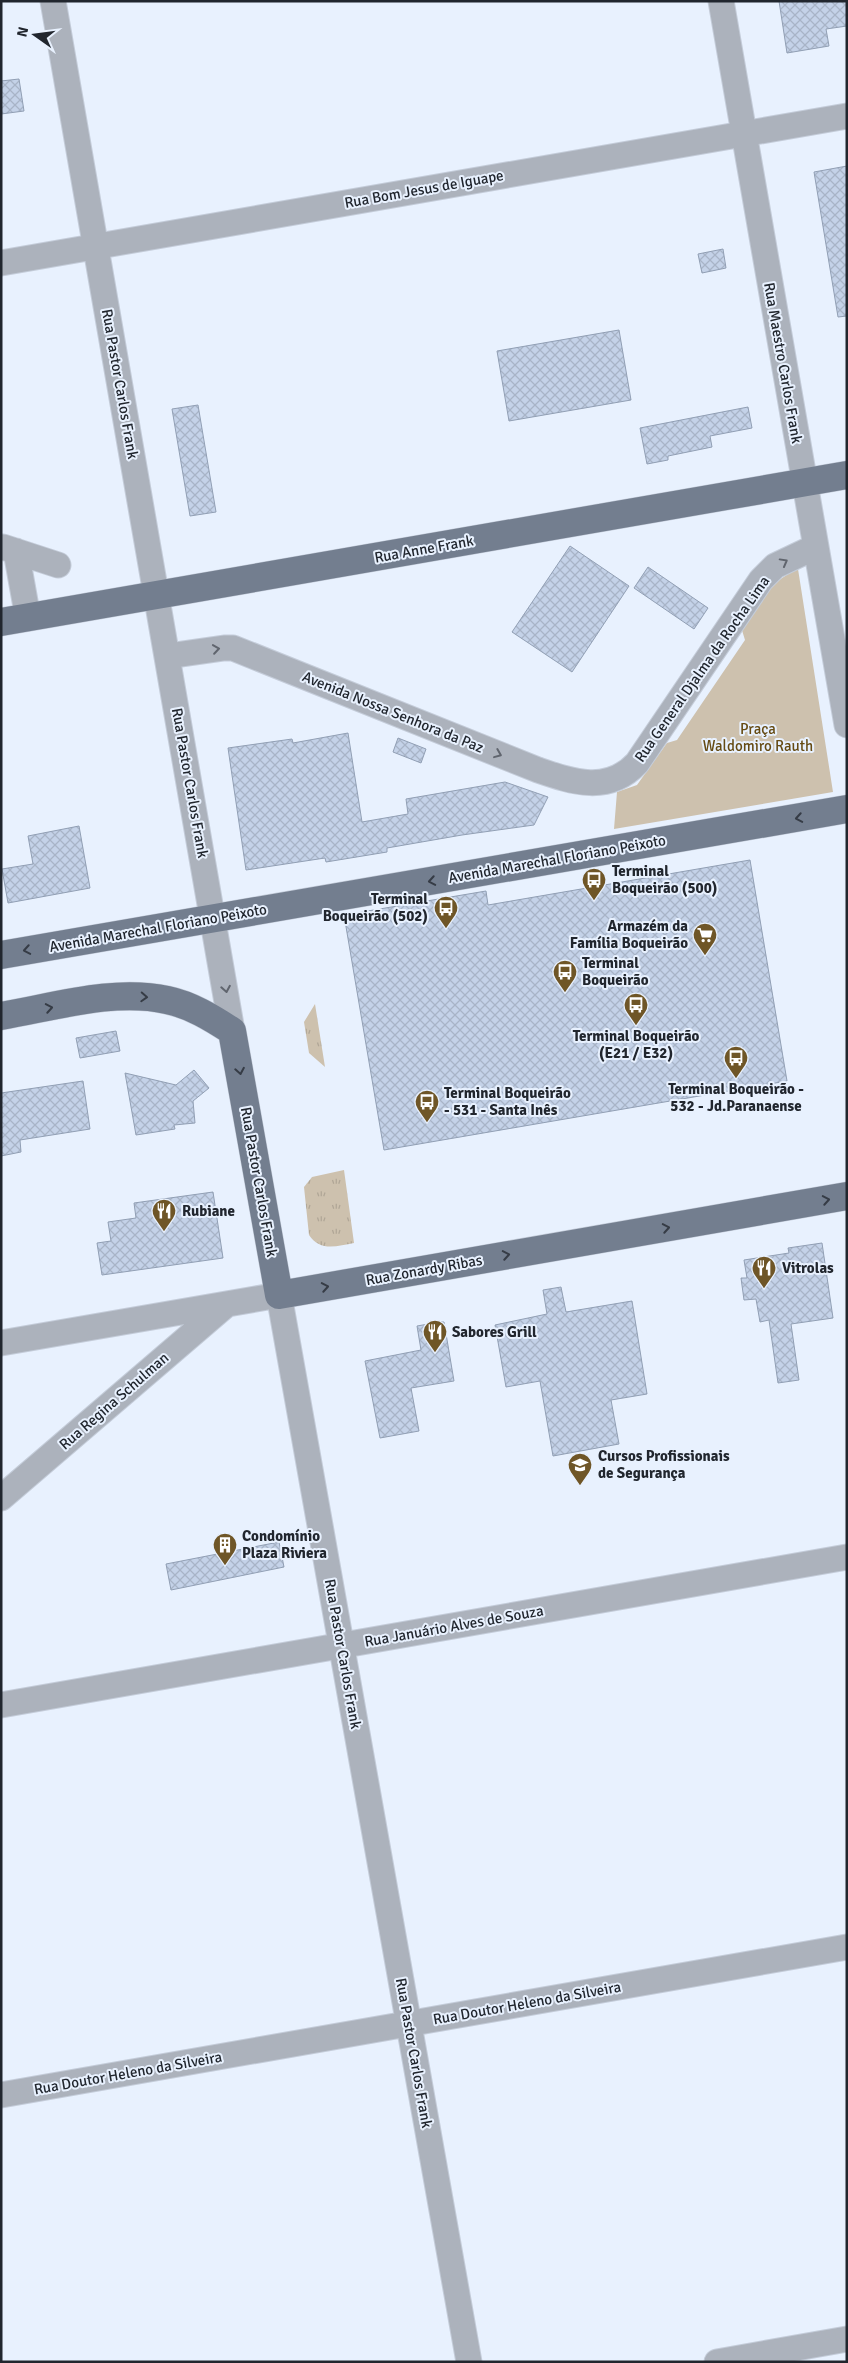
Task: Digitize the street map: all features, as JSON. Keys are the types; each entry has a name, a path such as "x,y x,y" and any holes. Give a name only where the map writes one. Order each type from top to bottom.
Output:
{"main road":[{"name":"Rua Anne Frank","path":"1,622 847,475"},
{"name":"Avenida Marechal Floriano Peixoto","path":"1,955 847,809"},
{"path":"1,1016 96,999 147,996 191,1007 232,1031"},
{"name":"Rua Pastor Carlos Frank","path":"232,1031 279,1295"},
{"name":"Rua Zonardy Ribas","path":"279,1295 847,1196"}],"street":[{"name":"Rua Pastor Carlos Frank","path":"53,1 214,918 232,1031"},
{"name":"Rua Maestro Carlos Frank","path":"721,1 847,726"},
{"name":"Rua Bom Jesus de Iguape","path":"1,263 847,116"},
{"name":"Rua General Djalma da Rocha Lima","path":"618,780 637,764 761,580 776,566 815,547"},
{"path":"9,549 58,564"},
{"path":"9,549 28,618"},
{"name":"Avenida Nossa Senhora da Paz","path":"168,656 233,648 538,770 584,782 603,783 618,780"},
{"name":"Rua Pastor Carlos Frank","path":"279,1295 469,2362"},
{"name":"Rua Zonardy Ribas","path":"1,1343 279,1295"},
{"name":"Rua Regina Schulman","path":"1,1498 227,1304"},
{"name":"Rua Januário Alves de Souza","path":"1,1705 847,1557"},
{"name":"Rua Doutor Heleno da Silveira","path":"1,2095 847,1947"},
{"path":"717,2362 847,2339"}],"green space":[{"name":"Praça Waldomiro Rauth","path":"798,569 833,792 614,829 617,792 637,785 667,743 677,740 745,640 741,627 753,609 772,586"},
{"path":"315,1004 325,1067 309,1053 304,1022"},
{"path":"344,1170 354,1243 324,1246 318,1244 309,1235 304,1187 312,1177"}],"building":[{"path":"779,1 847,1 847,26 826,29 829,46 787,53"},
{"path":"19,79 24,111 1,114 1,81"},
{"path":"847,166 847,316 838,317 814,172"},
{"path":"723,249 726,268 702,273 698,254"},
{"path":"619,330 631,400 509,421 497,351"},
{"path":"198,405 216,512 190,516 172,409"},
{"path":"748,407 752,428 710,436 712,447 668,456 668,460 647,464 640,428"},
{"path":"570,546 629,586 572,672 512,632"},
{"path":"648,567 708,608 694,629 634,588"},
{"path":"348,733 362,822 408,814 406,799 505,782 548,797 534,825 387,848 387,852 326,862 325,858 246,870 228,748 292,739 293,743"},
{"path":"398,738 426,749 421,763 393,752"},
{"path":"79,826 90,888 8,903 2,869 33,864 28,836"},
{"name":"Terminal Boqueirão","path":"750,860 787,1081 384,1150 344,915 486,891 488,905"},
{"path":"116,1031 120,1051 80,1058 76,1038"},
{"path":"194,1070 209,1088 193,1101 195,1123 174,1125 175,1129 136,1135 125,1073 176,1085"},
{"path":"83,1081 90,1129 20,1140 21,1152 1,1156 1,1093"},
{"name":"Rubiane","path":"213,1192 223,1258 102,1275 97,1243 111,1241 108,1222 136,1218 134,1203"},
{"path":"822,1243 833,1318 791,1324 799,1380 778,1383 769,1320 760,1322 756,1299 744,1300 741,1278 747,1278 744,1260 789,1253 788,1248"},
{"path":"561,1287 566,1312 632,1301 647,1394 611,1400 619,1444 553,1456 540,1381 506,1387 495,1325 547,1314 543,1290"},
{"path":"444,1322 454,1381 411,1388 419,1431 380,1438 365,1361 421,1350 417,1326"},
{"name":"Condomínio Plaza Riviera","path":"279,1542 284,1567 171,1590 166,1564"}],"place":[{"name":"Terminal Boqueirão (500)","path":"594,901"},
{"name":"Terminal Boqueirão (502)","path":"446,929"},
{"name":"Armazém da Família Boqueirão","path":"705,956"},
{"name":"Terminal Boqueirão","path":"565,993"},
{"name":"Terminal Boqueirão (E21 / E32)","path":"636,1026"},
{"name":"Terminal Boqueirão - 532 - Jd.Paranaense","path":"736,1079"},
{"name":"Terminal Boqueirão - 531 - Santa Inês","path":"427,1123"},
{"name":"Rubiane","path":"164,1232"},
{"name":"Vitrolas","path":"764,1289"},
{"name":"Sabores Grill","path":"435,1353"},
{"name":"Cursos Profissionais de Segurança","path":"580,1486"},
{"name":"Condomínio Plaza Riviera","path":"225,1566"}]}
